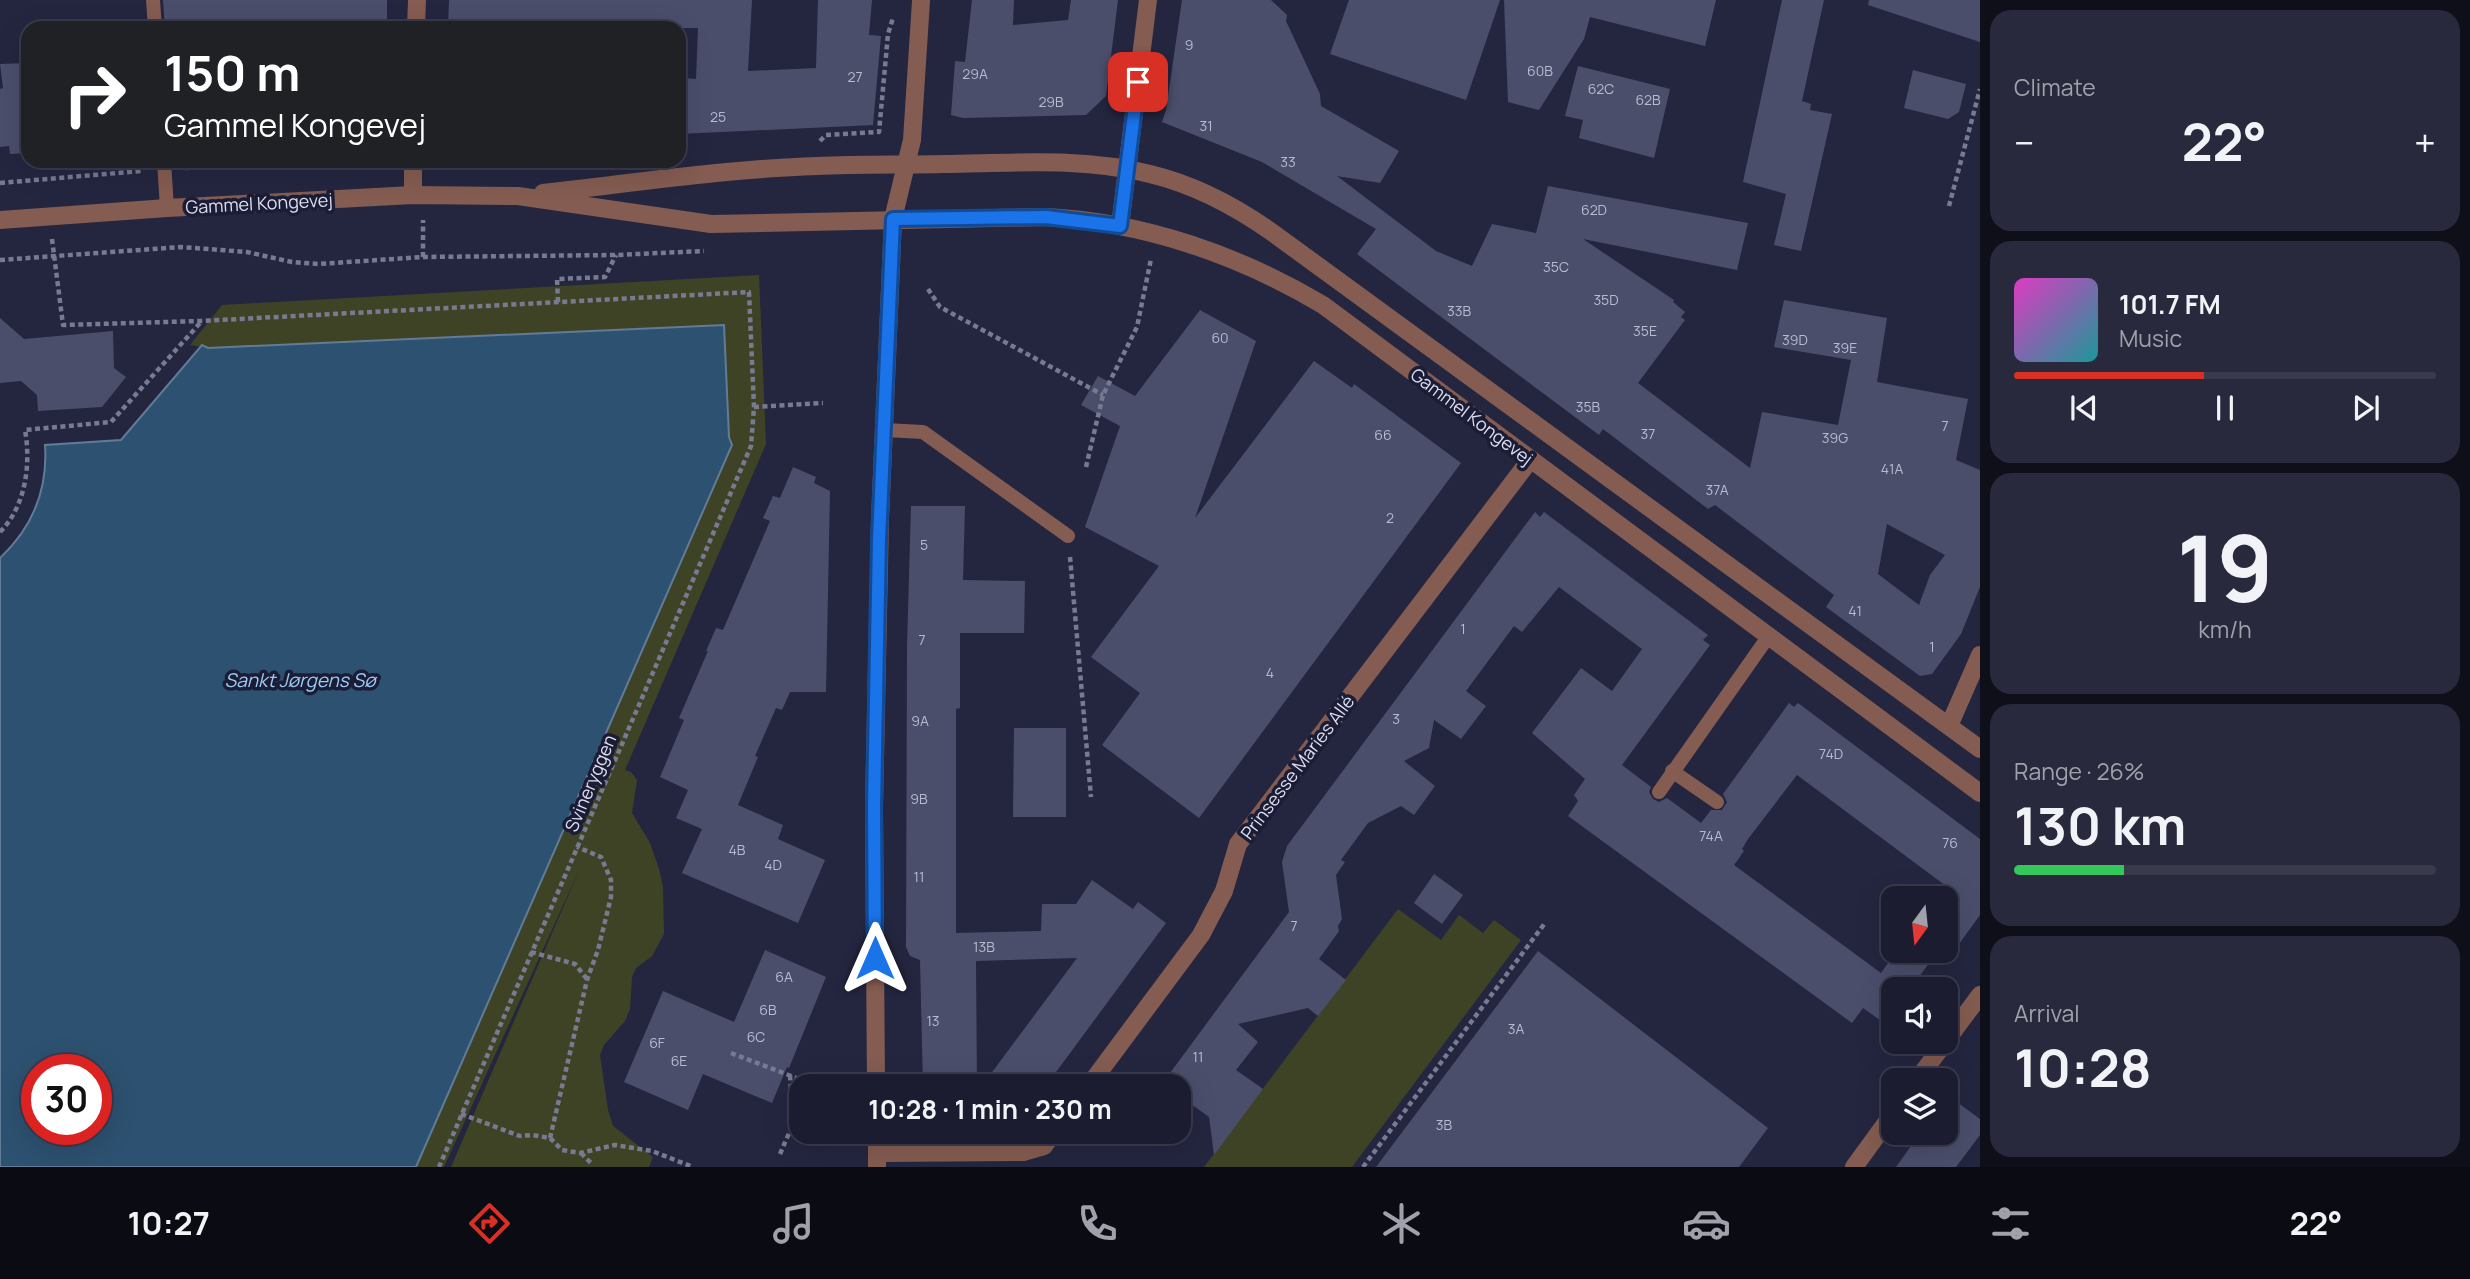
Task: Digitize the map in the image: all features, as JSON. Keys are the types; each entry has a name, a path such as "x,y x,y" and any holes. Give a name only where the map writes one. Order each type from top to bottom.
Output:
{"street":[{"path":"416,21 417,0"},
{"path":"1120,226 1148,0"},
{"path":"876,1074 874,807 880,519 893,219 912,140 922,1"},
{"name":"Gammel Kongevej","path":"0,220 412,195 519,196 724,172 816,166 1055,162 1127,169 1194,187 1232,205 1980,749"},
{"path":"412,195 413,168"},
{"name":"Gammel Kongevej","path":"519,196 712,224 1046,217 1120,226 1156,234 1256,269 1323,305 1980,793"},
{"name":"Prinsesse Maries Allé","path":"1098,1074 1202,935 1224,891 1238,844 1548,434"},
{"path":"1949,726 1980,655"},
{"path":"1958,1025 1980,995"},
{"path":"1854,1167 1881,1130"},
{"path":"877,1160 1023,1152 1045,1144"}],"lane":[{"path":"153,0 154,21"},
{"path":"164,168 167,208"},
{"path":"885,430 923,432 1068,536"},
{"path":"1659,792 1768,637"},
{"path":"1672,771 1717,802"}],"path":[{"path":"816,145 826,135 879,132 888,34 895,11"},
{"path":"1949,206 1980,89"},
{"path":"412,195 423,209 423,257"},
{"path":"50,216 63,325 201,321 558,302 557,279 605,277 616,255"},
{"path":"1086,467 1103,395 1137,327 1156,234"},
{"path":"0,260 193,247 247,252 292,262 318,264 423,257 616,255 712,250"},
{"path":"928,289 940,307 1103,395"},
{"name":"Svineryggen","path":"439,1167 751,446 754,407 749,292 558,302"},
{"path":"0,532 21,498 28,466 25,430 111,422 201,321"},
{"path":"754,407 823,403"},
{"path":"1068,536 1091,796"},
{"path":"550,1138 587,980 598,950 611,897 611,880 601,857 577,847"},
{"path":"1363,1167 1545,923"},
{"path":"531,952 575,964 587,980"},
{"path":"731,1053 789,1075"},
{"path":"461,1114 520,1136 550,1138 562,1150 580,1153 615,1145 652,1151 692,1167"},
{"path":"780,1154 789,1133"},
{"path":"580,1153 591,1163"}],"green space":[{"path":"759,275 766,444 625,770 631,772 637,780 632,813 650,843 659,869 663,887 664,934 652,956 636,968 632,977 630,1009 625,1021 604,1045 600,1055 613,1126 653,1157 649,1167 451,1167 581,866 444,1167 416,1167 732,445 729,437 190,345 222,305"},
{"path":"1398,909 1441,940 1459,915 1483,933 1494,920 1521,940 1352,1167 1204,1167"}],"water":[{"name":"Sankt Jørgens Sø","path":"724,325 729,437 732,445 416,1167 0,1167 0,558 21,534 36,507 44,477 45,445 121,440 202,345 208,348"}],"building":[{"path":"163,0 387,0 387,21 164,21"},
{"path":"449,0 752,0 748,71 816,68 818,0 872,0 869,35 881,36 873,125 686,134 686,78 696,79 698,28 686,28 686,21 448,21"},
{"path":"972,0 1014,0 1013,25 1068,20 1071,0 1118,0 1106,96 1086,115 963,118 951,115 955,61 965,62"},
{"path":"1182,0 1271,0 1287,15 1286,21 1320,94 1321,106 1399,151 1380,183 1337,176 1436,251 1472,266 1492,224 1536,233 1548,186 1748,223 1737,270 1583,239 1674,300 1685,312 1681,317 1685,320 1638,383 1750,468 1762,412 1838,425 1851,360 1774,347 1784,300 1887,318 1877,382 1968,399 1956,460 1980,470 1980,587 1961,634 1932,674 1920,676 1826,607 1834,595 1715,505 1708,509 1603,429 1599,435 1357,254 1376,229 1262,162 1162,122","holes":["1887,524 1945,555 1930,575 1919,605 1878,574"]},
{"path":"1349,0 1500,0 1466,100 1330,54"},
{"path":"1504,0 1716,0 1705,46 1590,17 1584,39 1539,110 1508,102"},
{"path":"1782,0 1824,0 1802,101 1811,104 1810,110 1832,114 1801,251 1774,245 1786,194 1743,182"},
{"path":"1869,0 1980,0 1980,42 1868,5"},
{"path":"21,63 21,153 10,154 9,146 0,147 0,89 3,88 0,64"},
{"path":"1578,66 1670,89 1654,158 1579,138 1583,120 1565,116"},
{"path":"1913,70 1966,84 1959,112 1948,119 1904,108"},
{"path":"1200,310 1256,341 1195,518 1314,361 1352,388 1354,384 1461,463 1199,818 1102,745 1140,693 1091,657 1159,566 1085,527 1120,426 1081,405 1098,376 1135,396"},
{"path":"0,318 24,339 113,331 114,368 126,377 102,407 38,411 37,395 21,381 0,383"},
{"path":"793,467 816,477 814,483 830,491 826,692 790,692 782,710 776,708 738,805 783,825 778,839 825,860 798,923 682,873 702,829 676,818 688,790 660,777 684,720 679,718 706,651 716,628 723,630 770,521 763,518 773,496 780,498"},
{"path":"911,506 965,506 963,580 1025,581 1024,633 960,633 960,708 956,709 956,933 1041,931 1042,904 1076,904 1092,880 1133,909 1138,902 1166,923 1055,1074 991,1074 1077,958 976,961 977,1074 923,1074 920,960 910,956 906,947 907,647"},
{"path":"1535,512 1540,517 1544,512 1708,635 1703,640 1710,645 1622,765 1651,787 1649,792 1653,799 1659,802 1667,798 1701,823 1711,810 1722,810 1727,802 1723,794 1789,703 1794,707 1798,703 1980,839 1980,915 1958,945 1958,886 1946,886 1797,775 1748,839 1742,849 1744,851 1734,865 1881,973 1888,963 1929,963 1919,977 1881,977 1881,1021 1863,1008 1852,1023 1568,816 1578,801 1574,795 1585,779 1532,733 1581,668 1612,691 1642,649 1559,587 1522,632 1514,626 1466,691 1486,706 1461,739 1434,720 1429,748 1404,761 1435,786 1414,815 1401,806 1368,823 1341,860 1345,862 1336,875 1342,919 1338,926 1339,931 1319,959 1346,980 1318,1016 1308,1008 1238,1024 1258,1042 1236,1070 1263,1089 1214,1155 1209,1117 1191,1104 1191,1074 1170,1073 1289,912 1282,862 1287,846"},
{"path":"1014,728 1066,728 1066,817 1013,817"},
{"path":"1434,874 1463,895 1442,924 1414,903"},
{"path":"765,950 826,977 772,1103 703,1074 688,1110 624,1082 663,991 734,1022"},
{"path":"1538,951 1768,1128 1739,1167 1376,1167"},
{"path":"1958,1103 1980,1119 1980,1135 1956,1167 1896,1167 1912,1145 1958,1145"}],"route":[{"path":"875,958 874,807 879,540 893,219 1046,217 1120,226 1138,82"}]}
